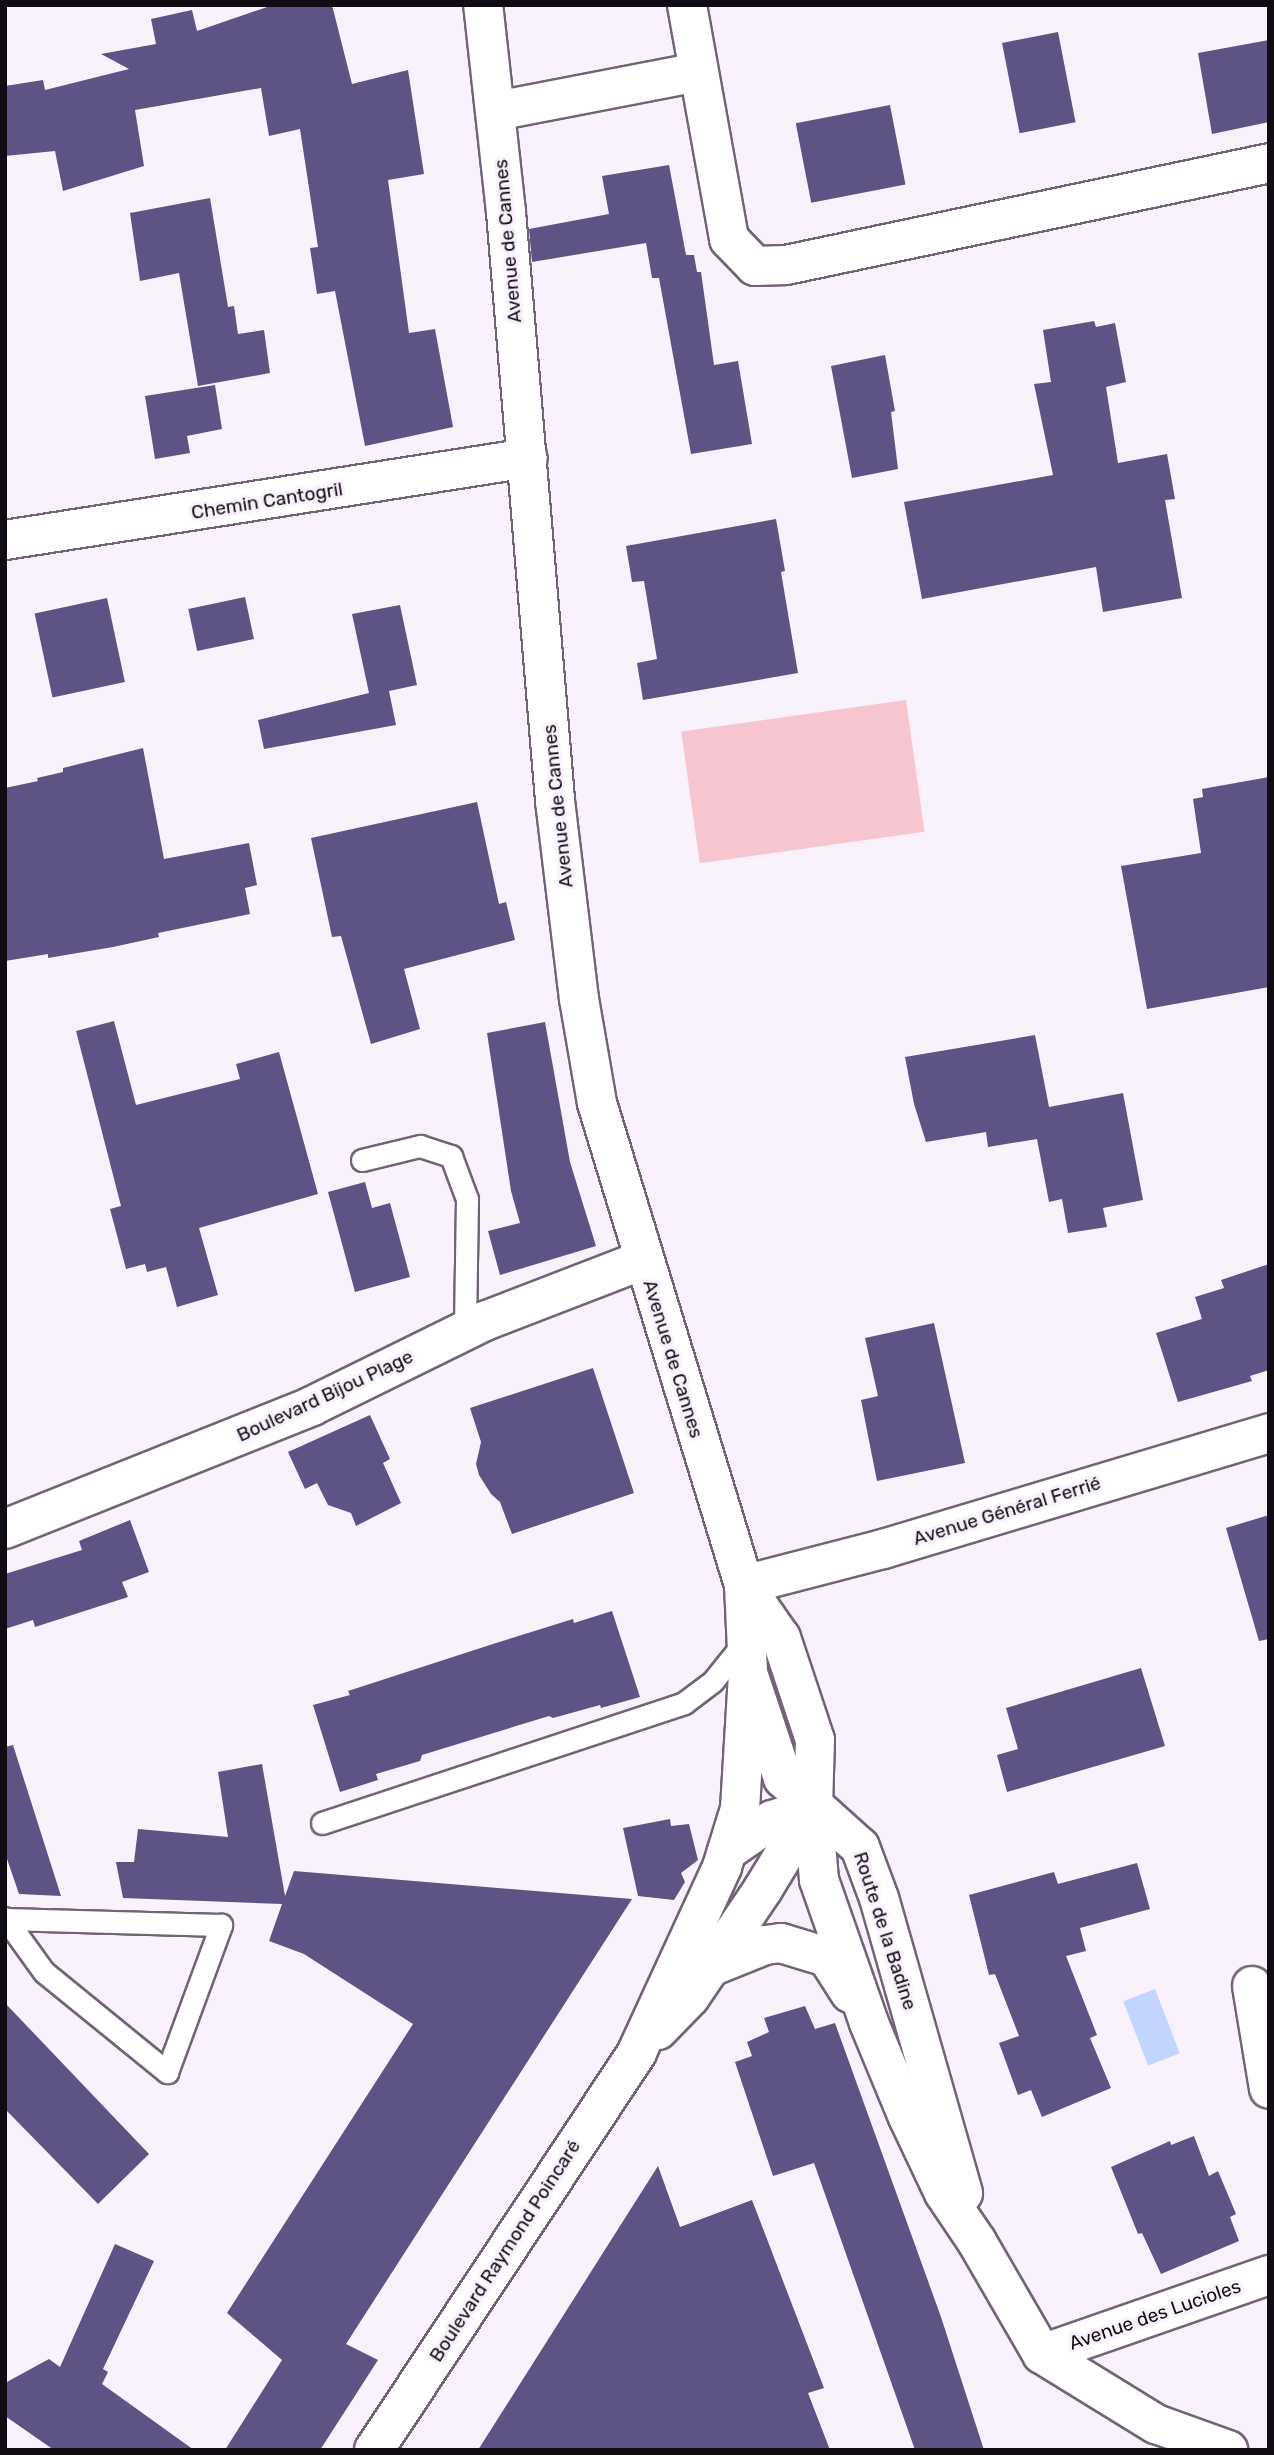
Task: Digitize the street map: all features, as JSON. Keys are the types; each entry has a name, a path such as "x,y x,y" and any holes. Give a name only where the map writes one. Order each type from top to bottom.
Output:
{"street":[{"name":"Avenue de Cannes","path":"483,5 496,111 528,458 555,800 579,999 597,1103 744,1584 748,1656 740,1810"},
{"path":"687,5 729,239 755,266 786,265 1269,163"},
{"path":"496,111 698,72"},
{"name":"Chemin Cantogril","path":"5,540 528,458"},
{"name":"Boulevard Bijou Plage","path":"5,1529 312,1406 465,1330 643,1260"},
{"name":"Avenue Général Ferrié","path":"744,1584 883,1549 1269,1433"},
{"name":"Avenue de Cannes","path":"744,1584 782,1638 814,1740 813,1807"},
{"path":"727,1851 772,1820 813,1807 783,1778 748,1656"},
{"name":"Boulevard Raymond Poincaré","path":"637,2052 690,1997 763,1889 813,1807"},
{"name":"Route de la Badine","path":"813,1807 819,1880 869,2023 944,2193 977,2242 1042,2354 1156,2424 1228,2450"},
{"name":"Route de la Badine","path":"813,1807 860,1847 908,1997 977,2242"},
{"name":"Boulevard Raymond Poincaré","path":"374,2450 637,2052 727,1851 740,1810"},
{"path":"710,1967 765,1945 781,1943 827,1957 869,2023"},
{"path":"1252,1986 1269,2089"},
{"name":"Avenue des Lucioles","path":"1042,2354 1269,2276"}],"lane":[{"path":"362,1160 421,1146 451,1156 467,1199 465,1330"},
{"path":"322,1823 684,1703 748,1656"},
{"path":"6,1918 221,1925 167,2073 44,1972 6,1918"}],"shaded area":[{"path":"906,700 925,832 700,863 681,732"}],"water":[{"path":"1155,1989 1180,2053 1148,2066 1123,2001"}],"building":[{"path":"273,5 332,5 352,84 408,70 424,174 388,180 409,333 435,329 453,427 365,446 335,291 317,294 310,248 318,247 300,129 269,136 261,88 135,110 144,166 63,191 55,151 5,156 5,86 43,80 45,90 129,69 101,54 156,44 151,19 192,10 197,31"},
{"path":"1058,32 1076,122 1020,133 1002,43"},
{"path":"1269,40 1269,122 1212,134 1198,53"},
{"path":"890,105 905,185 811,203 796,123"},
{"path":"669,165 686,255 694,255 697,272 701,272 714,365 738,361 752,444 691,454 659,278 652,278 646,243 532,262 529,229 609,214 602,176"},
{"path":"210,198 228,307 234,306 238,334 264,330 270,373 198,386 179,273 140,281 130,213"},
{"path":"1094,321 1096,327 1115,323 1126,382 1106,387 1118,463 1167,454 1175,499 1165,500 1182,598 1103,612 1096,567 922,599 904,502 1053,475 1034,384 1051,382 1043,330"},
{"path":"885,355 895,411 891,412 898,469 852,478 831,366"},
{"path":"215,385 222,429 187,436 190,453 155,459 145,396"},
{"path":"776,519 785,571 781,572 798,673 643,700 637,663 657,659 644,581 632,582 626,546"},
{"path":"245,597 254,639 197,651 188,609"},
{"path":"107,598 125,682 52,698 35,613"},
{"path":"400,605 417,685 389,691 396,725 264,749 258,720 369,693 352,614"},
{"path":"143,748 164,859 249,843 257,885 245,888 250,914 158,933 159,937 113,947 48,958 48,954 5,961 5,788 38,781 37,778 63,772 63,768"},
{"path":"1269,777 1269,987 1147,1009 1121,866 1201,853 1193,799 1203,797 1202,789"},
{"path":"477,802 499,904 506,902 515,940 404,969 420,1029 371,1044 341,936 332,937 311,838"},
{"path":"114,1021 136,1105 240,1079 236,1064 279,1052 318,1194 199,1228 218,1295 177,1307 166,1267 147,1272 145,1264 126,1269 110,1209 121,1206 76,1031"},
{"path":"545,1022 570,1162 596,1246 500,1275 488,1231 520,1223 511,1191 487,1033"},
{"path":"1035,1035 1049,1107 1123,1093 1143,1200 1103,1208 1107,1227 1068,1233 1062,1199 1049,1202 1037,1139 988,1147 986,1132 926,1142 914,1104 905,1057"},
{"path":"365,1182 372,1208 390,1203 410,1277 355,1292 328,1192"},
{"path":"1269,1264 1269,1370 1250,1376 1252,1381 1178,1402 1156,1333 1202,1319 1195,1297 1224,1288 1221,1280"},
{"path":"934,1323 965,1463 877,1481 861,1400 878,1396 865,1338"},
{"path":"593,1368 634,1493 512,1534 500,1502 491,1494 479,1475 476,1464 481,1442 470,1408"},
{"path":"370,1415 390,1459 383,1463 401,1503 356,1526 351,1513 328,1505 317,1483 305,1489 288,1452"},
{"path":"1269,1515 1269,1639 1259,1641 1226,1528"},
{"path":"130,1520 149,1572 122,1582 128,1597 35,1627 33,1620 5,1629 5,1574 82,1550 79,1541"},
{"path":"612,1611 640,1697 601,1708 600,1705 553,1718 549,1716 422,1755 420,1761 376,1774 378,1780 340,1792 313,1705 350,1695 348,1691 496,1643 573,1619 574,1623"},
{"path":"1141,1668 1165,1746 1007,1792 997,1755 1018,1749 1006,1708"},
{"path":"13,1745 61,1896 19,1894 5,1853 5,1747"},
{"path":"262,1764 285,1896 294,1871 632,1899 346,2344 378,2360 320,2450 225,2450 282,2360 227,2313 413,2024 304,1954 269,1941 282,1904 123,1898 116,1862 134,1862 138,1829 228,1837 218,1772"},
{"path":"670,1819 671,1826 689,1824 698,1860 681,1873 685,1882 674,1900 638,1896 623,1828"},
{"path":"1137,1863 1150,1909 1080,1928 1086,1951 1066,1956 1097,2035 1090,2038 1111,2088 1042,2117 1031,2090 1018,2095 999,2043 1019,2036 995,1974 989,1975 969,1895 1054,1872 1058,1884"},
{"path":"5,2003 149,2154 98,2204 5,2109"},
{"path":"805,2006 815,2029 835,2023 941,2317 984,2450 915,2450 814,2163 773,2176 735,2062 752,2056 747,2042 769,2032 764,2018"},
{"path":"1194,2136 1209,2176 1218,2171 1236,2214 1230,2217 1239,2241 1161,2274 1142,2233 1138,2234 1111,2167 1170,2141 1171,2145"},
{"path":"658,2166 680,2227 752,2200 824,2388 808,2393 830,2450 478,2450"},
{"path":"115,2244 154,2261 103,2369 108,2372 102,2384 194,2450 54,2450 5,2416 5,2383 49,2359 60,2367"}]}
